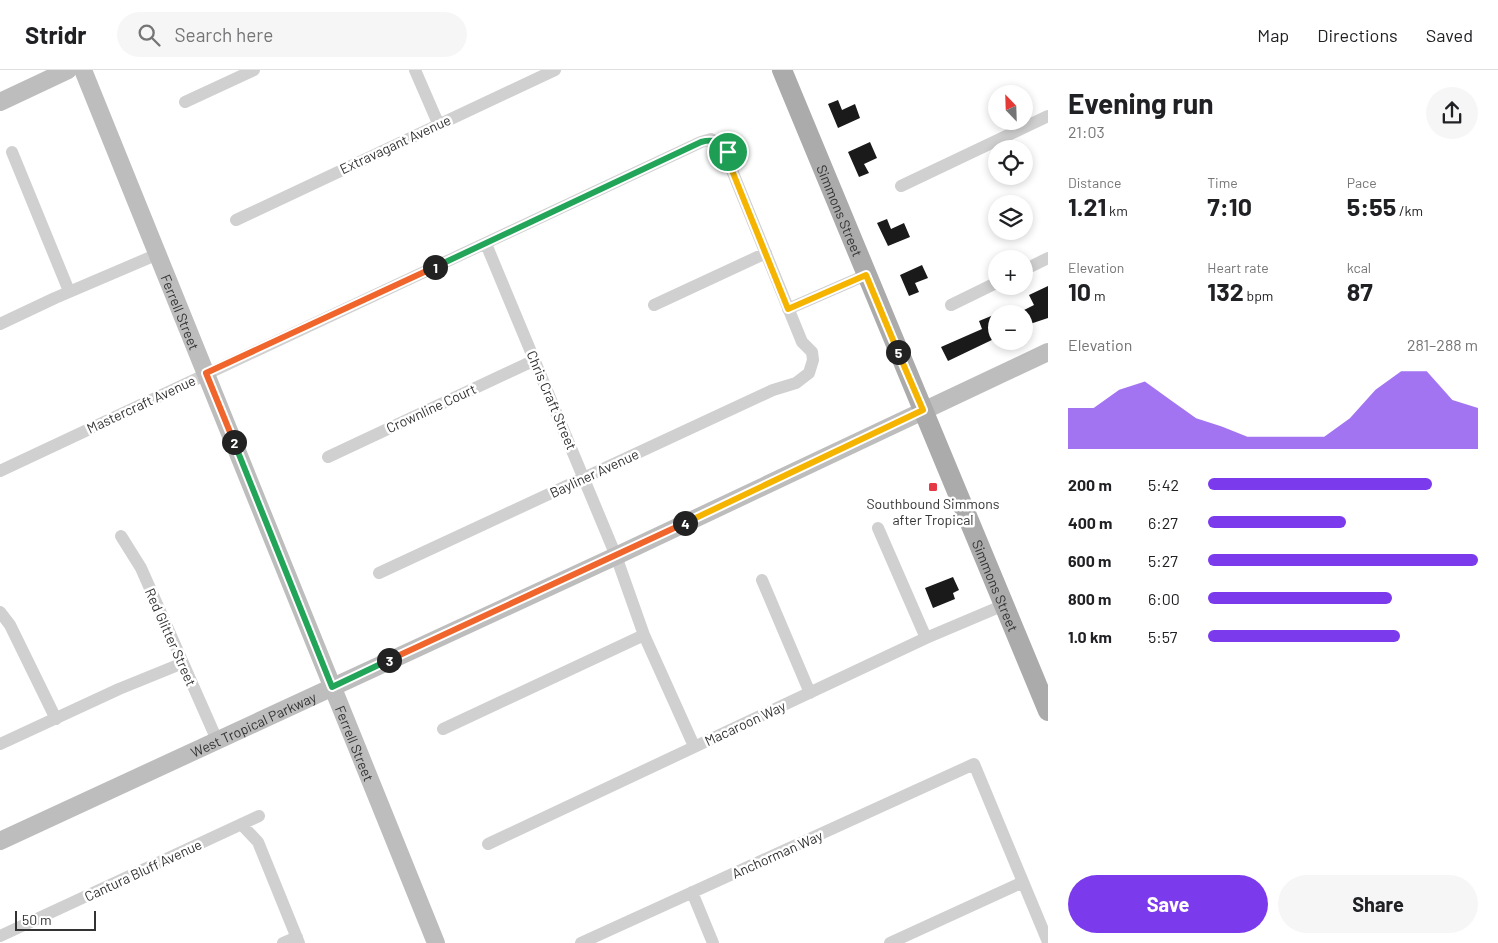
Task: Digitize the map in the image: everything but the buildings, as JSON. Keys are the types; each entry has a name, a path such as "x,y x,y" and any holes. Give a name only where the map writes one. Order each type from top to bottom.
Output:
{"main road":[{"path":"0,102 68,70"},
{"name":"Ferrell Street","path":"83,70 436,943"},
{"name":"Simmons Street","path":"782,70 1048,711"},
{"name":"West Tropical Parkway","path":"0,841 616,556 1048,352"}],"street":[{"path":"185,102 254,70"},
{"path":"415,70 438,123"},
{"name":"Extravagant Avenue","path":"236,220 438,123 554,70"},
{"path":"901,186 1048,116"},
{"name":"Mastercraft Avenue","path":"0,471 206,373 710,139 726,147 731,168 766,253"},
{"path":"12,152 69,291"},
{"name":"Chris Craft Street","path":"486,244 616,556 644,635 694,746"},
{"path":"654,305 766,253 788,309 866,275"},
{"path":"0,324 69,291 158,254"},
{"path":"1033,266 1048,258"},
{"path":"951,305 988,287"},
{"name":"Bayliner Avenue","path":"379,573 773,390 796,383 809,373 814,360 812,352 802,342 788,309"},
{"name":"Crownline Court","path":"328,457 535,360"},
{"path":"878,528 926,638"},
{"name":"Red Glitter Street","path":"121,536 140,568 217,740"},
{"path":"762,580 810,693"},
{"name":"Macaroon Way","path":"488,844 926,638 1004,605"},
{"path":"0,612 10,625 56,719"},
{"path":"443,729 644,635"},
{"path":"0,744 119,689 183,663"},
{"name":"Anchorman Way","path":"581,943 974,764 1023,882"},
{"name":"Cantura Bluff Avenue","path":"0,936 259,816"},
{"path":"241,824 258,842 298,940 283,943"},
{"path":"890,943 1023,882 1047,936"},
{"path":"692,892 713,943"}],"place":[{"name":"Southbound Simmons after Tropical","path":"933,487"}],"route":[{"path":"710,139 717,141 726,147 728,152 731,168 788,309 866,275 923,410 616,556 332,687 206,373 486,244 701,142 710,139"}]}
